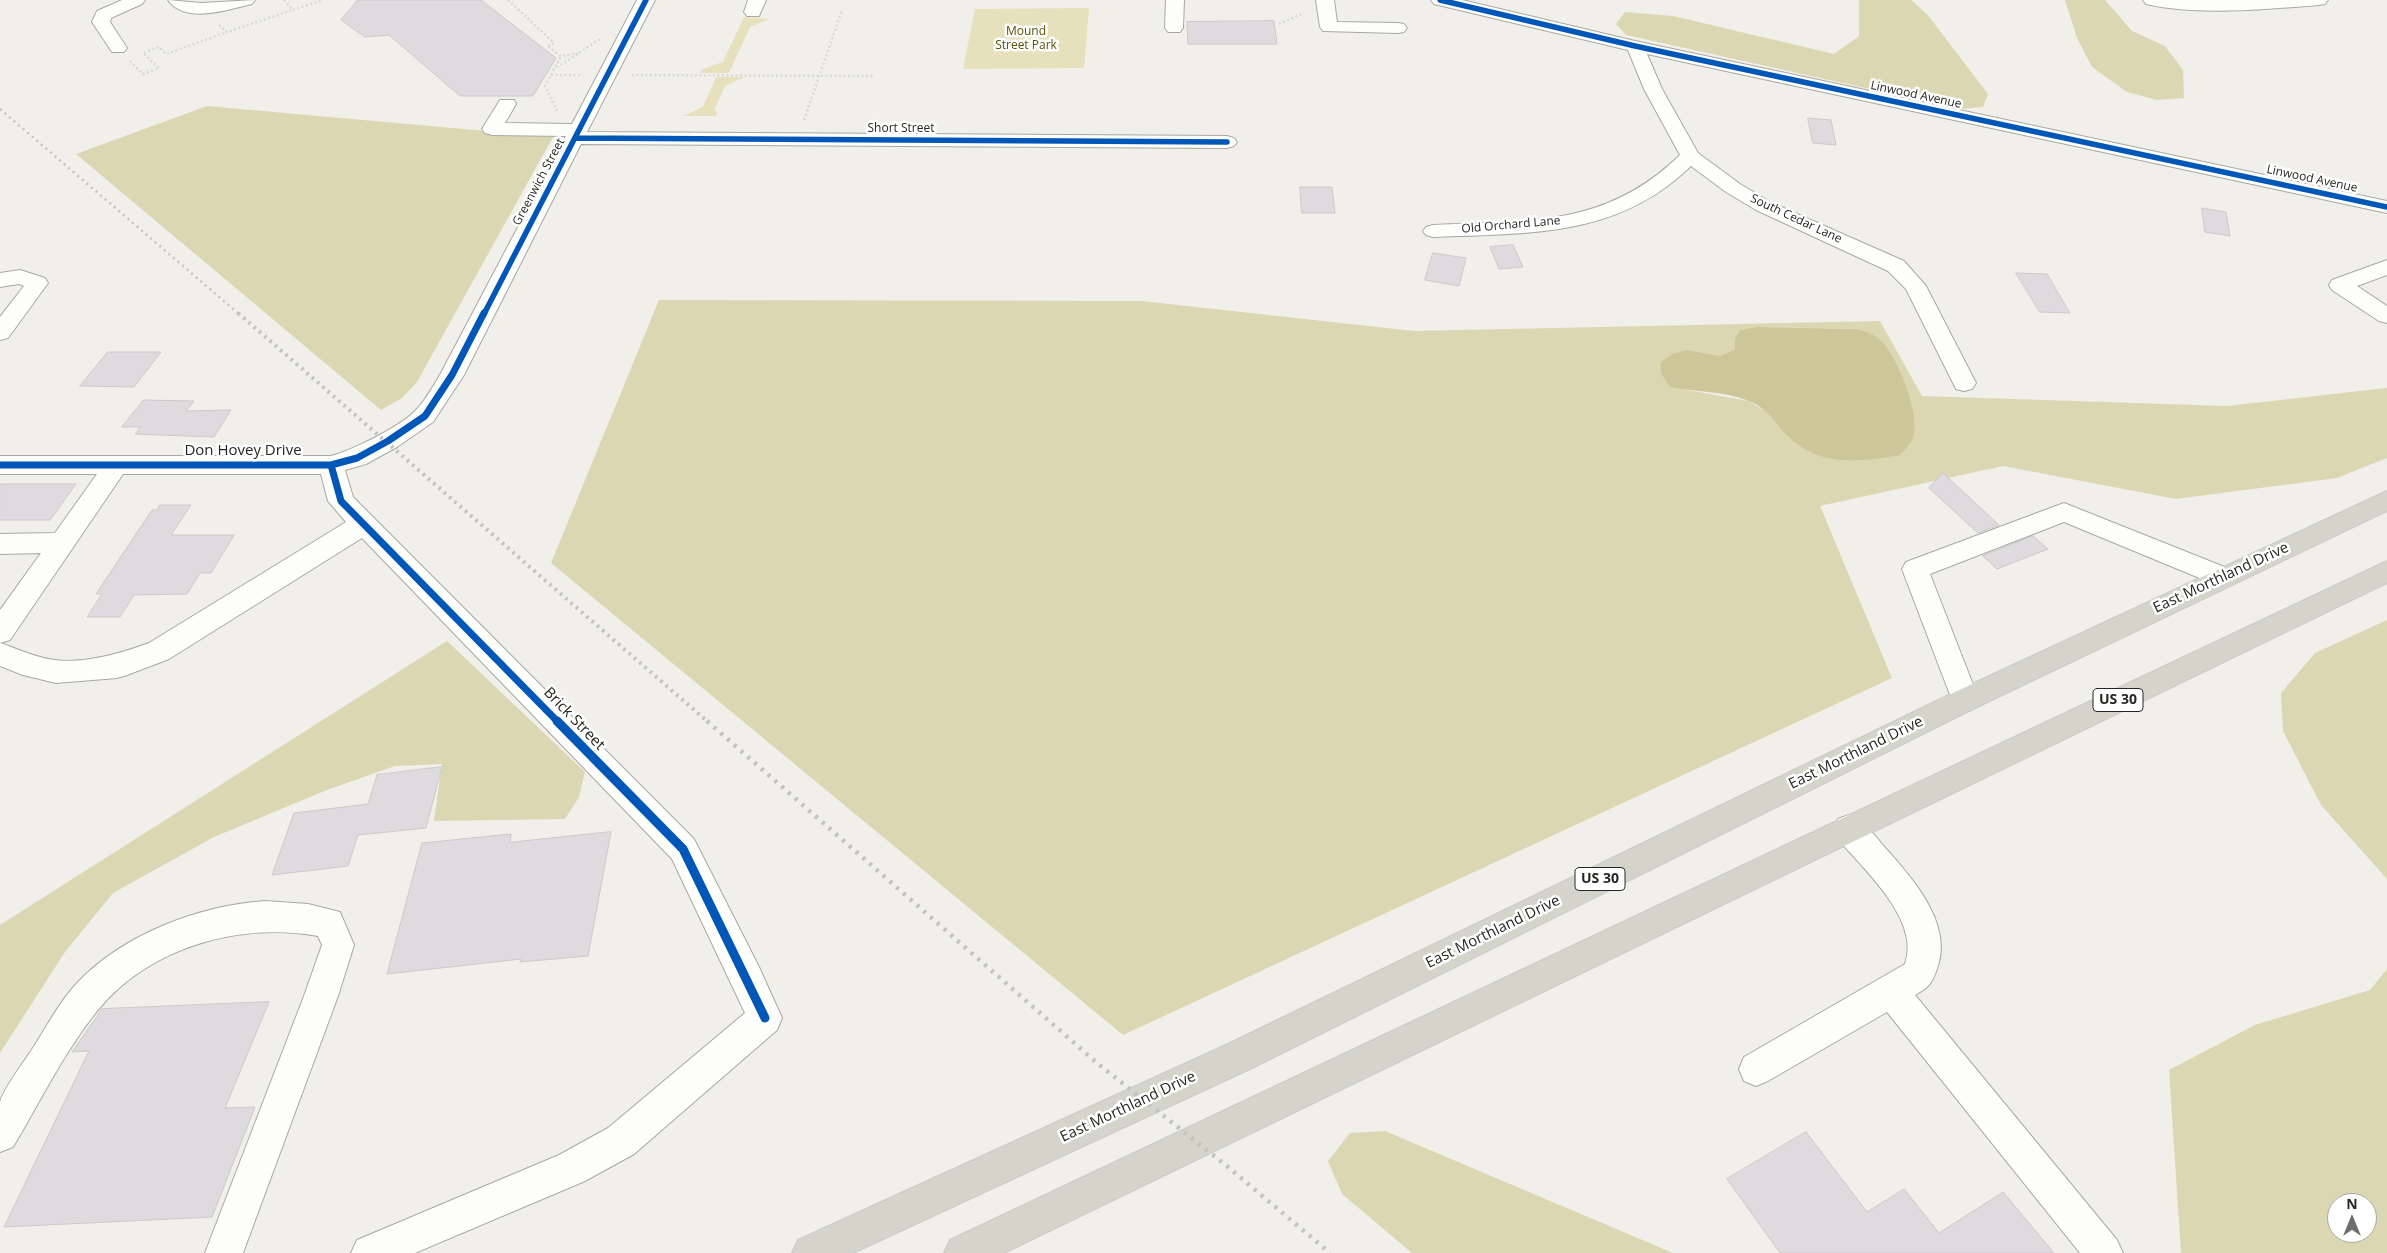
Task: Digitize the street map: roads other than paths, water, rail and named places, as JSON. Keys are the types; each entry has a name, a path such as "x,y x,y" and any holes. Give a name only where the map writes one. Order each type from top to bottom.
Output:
{"highway":[{"name":"East Morthland Drive","path":"811,1253 1240,1056 1965,700 2387,500"},
{"name":"US 30","path":"964,1253 2387,571"}],"street":[{"path":"118,48 101,22 104,15 136,0"},
{"path":"177,0 188,6 197,7 246,0"},
{"name":"Greenwich Street","path":"452,375 646,0"},
{"path":"1174,28 1175,0"},
{"path":"1325,0 1329,27 1398,28"},
{"name":"Linwood Avenue","path":"1440,0 1635,46 2387,207"},
{"path":"2152,0 2174,4 2311,0"},
{"name":"South Cedar Lane","path":"1635,46 1653,88 1690,156 1733,188 1763,206 1896,266 1915,286 1964,383"},
{"name":"Short Street","path":"507,104 492,129 577,134 697,131 857,132 1227,142"},
{"name":"Old Orchard Lane","path":"1433,231 1550,224 1606,212 1643,196 1673,173 1690,156"},
{"path":"2387,268 2340,285 2387,316"},
{"path":"0,280 20,277 37,283 0,333"},
{"name":"Don Hovey Drive","path":"0,466 331,465 357,458 388,442 425,416 452,375"},
{"path":"0,632 116,465"},
{"name":"Brick Street","path":"331,465 341,500 683,849 765,1018 622,1141 572,1168 370,1253"},
{"path":"1965,700 1915,569 2064,512 2223,577"},
{"path":"0,654 23,664 56,672 117,667 159,651 364,524"},
{"path":"0,544 62,543"},
{"path":"1756,1069 1918,975 1925,951 1921,926 1905,896 1849,829"},
{"path":"0,1134 64,1029 91,993 128,963 165,942 190,932 246,918 302,917 328,923 338,945 322,996 224,1253"},
{"path":"1891,991 2104,1253"}],"railway":[{"path":"0,109 239,314"},
{"path":"238,313 708,722"},
{"path":"707,721 1097,1063 1228,1167 1330,1253"}],"park label":[{"name":"Mound Street Park","path":"1026,39"}]}
